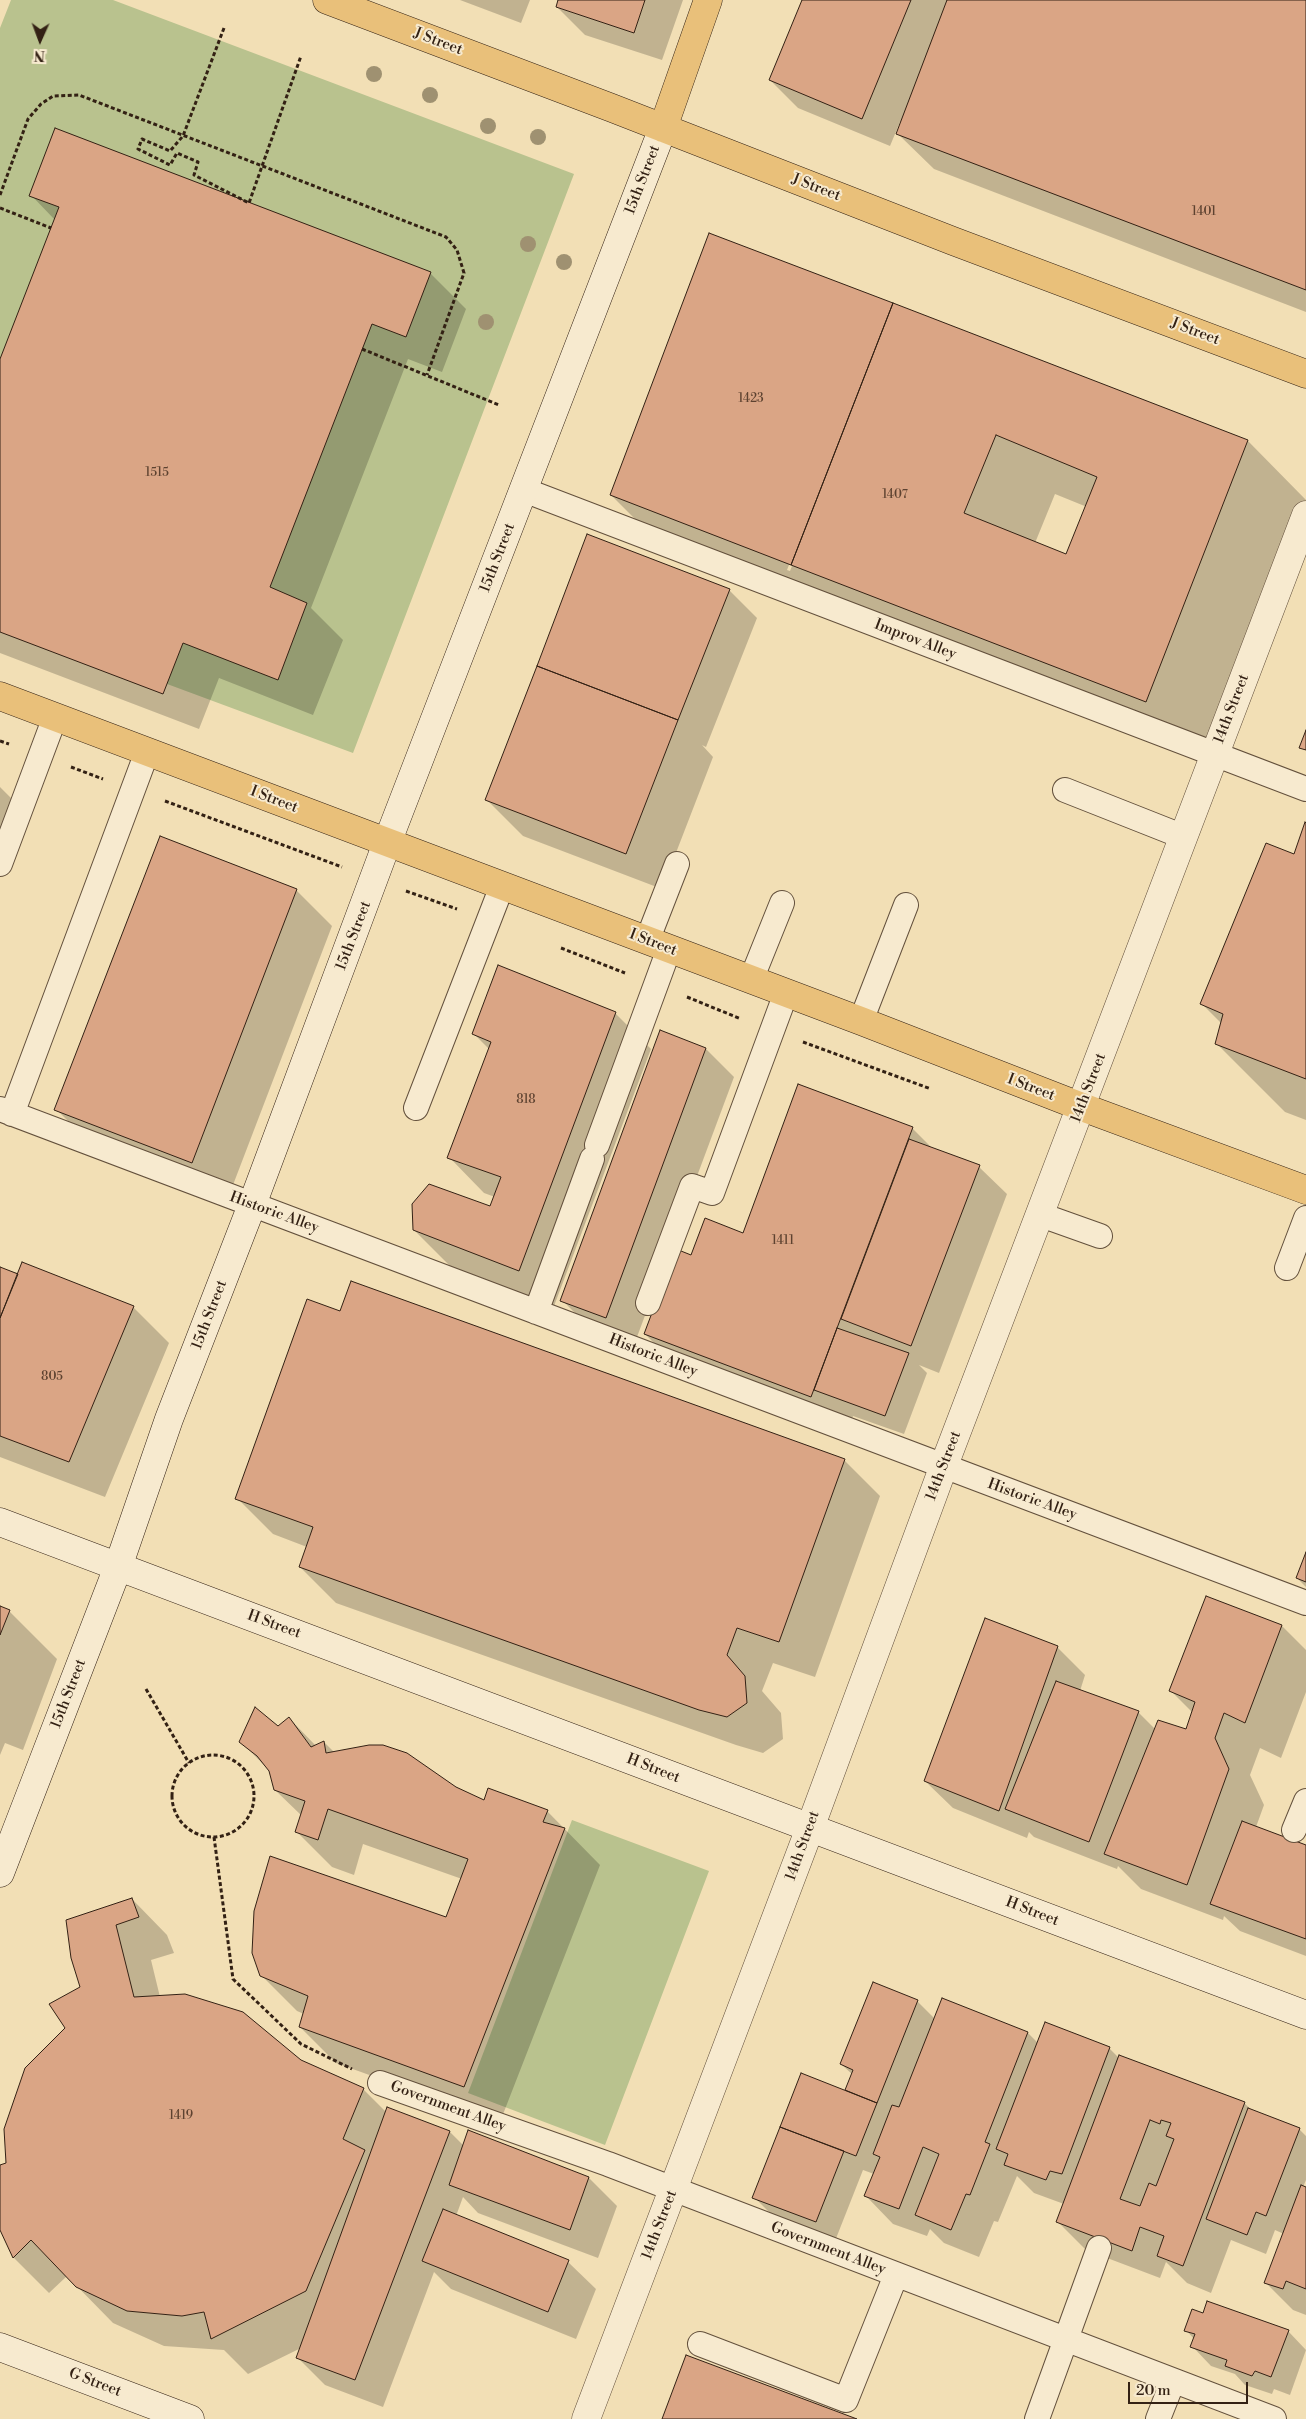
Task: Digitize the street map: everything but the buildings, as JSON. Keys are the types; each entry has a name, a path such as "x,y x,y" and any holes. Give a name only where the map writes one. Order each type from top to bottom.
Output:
{"main road":[{"name":"J Street","path":"327,0 953,241 1306,374"},
{"name":"15th Street","path":"0,1872 118,1567 169,1419 252,1205 387,843 663,128 708,0"},
{"name":"14th Street","path":"586,2419 810,1828 943,1468 1041,1215 1306,515"},
{"name":"I Street","path":"0,696 861,1021 1082,1107 1306,1190"},
{"name":"H Street","path":"0,1522 1306,2015"},
{"name":"G Street","path":"0,2347 155,2413 190,2419"}],"lane":[{"name":"Improv Alley","path":"524,490 1306,789"},
{"path":"0,864 55,717"},
{"path":"6,1111 147,752"},
{"path":"1065,790 1184,837"},
{"path":"536,1312 595,1152 658,945 677,864"},
{"path":"416,1108 502,886"},
{"path":"751,980 782,903"},
{"path":"861,1021 906,905"},
{"path":"648,1302 692,1186 712,1193 786,993"},
{"name":"Historic Alley","path":"6,1111 943,1468 1184,1547 1253,1573 1306,1604"},
{"path":"1041,1215 1100,1236"},
{"path":"1287,1268 1306,1218"},
{"path":"1294,1830 1306,1801"},
{"name":"Government Alley","path":"380,2082 674,2190 1274,2419"},
{"path":"1037,2419 1099,2248"},
{"path":"700,2344 846,2400 896,2275"},
{"path":"1158,2419 1173,2381"}],"path":[{"path":"224,28 183,136 170,151 142,140 138,149 170,164 177,153 198,162 194,175 249,203 301,56"},
{"path":"0,195 28,119 41,104 53,96 79,95 446,238 457,250 464,273 427,376"},
{"path":"0,208 51,228"},
{"path":"362,348 499,405"},
{"path":"146,1689 189,1762"},
{"path":"211,1755 227,1758 240,1765 250,1779 254,1793 253,1807 248,1817 238,1828 226,1835 214,1837 198,1834 186,1826 177,1815 172,1801 173,1787 179,1773 189,1762 211,1755"},
{"path":"214,1837 233,1979 301,2044 380,2082"}],"green space":[{"path":"11,0 113,0 574,174 353,753 0,622 0,28"},
{"path":"572,1820 709,1871 605,2145 468,2093"}]}
